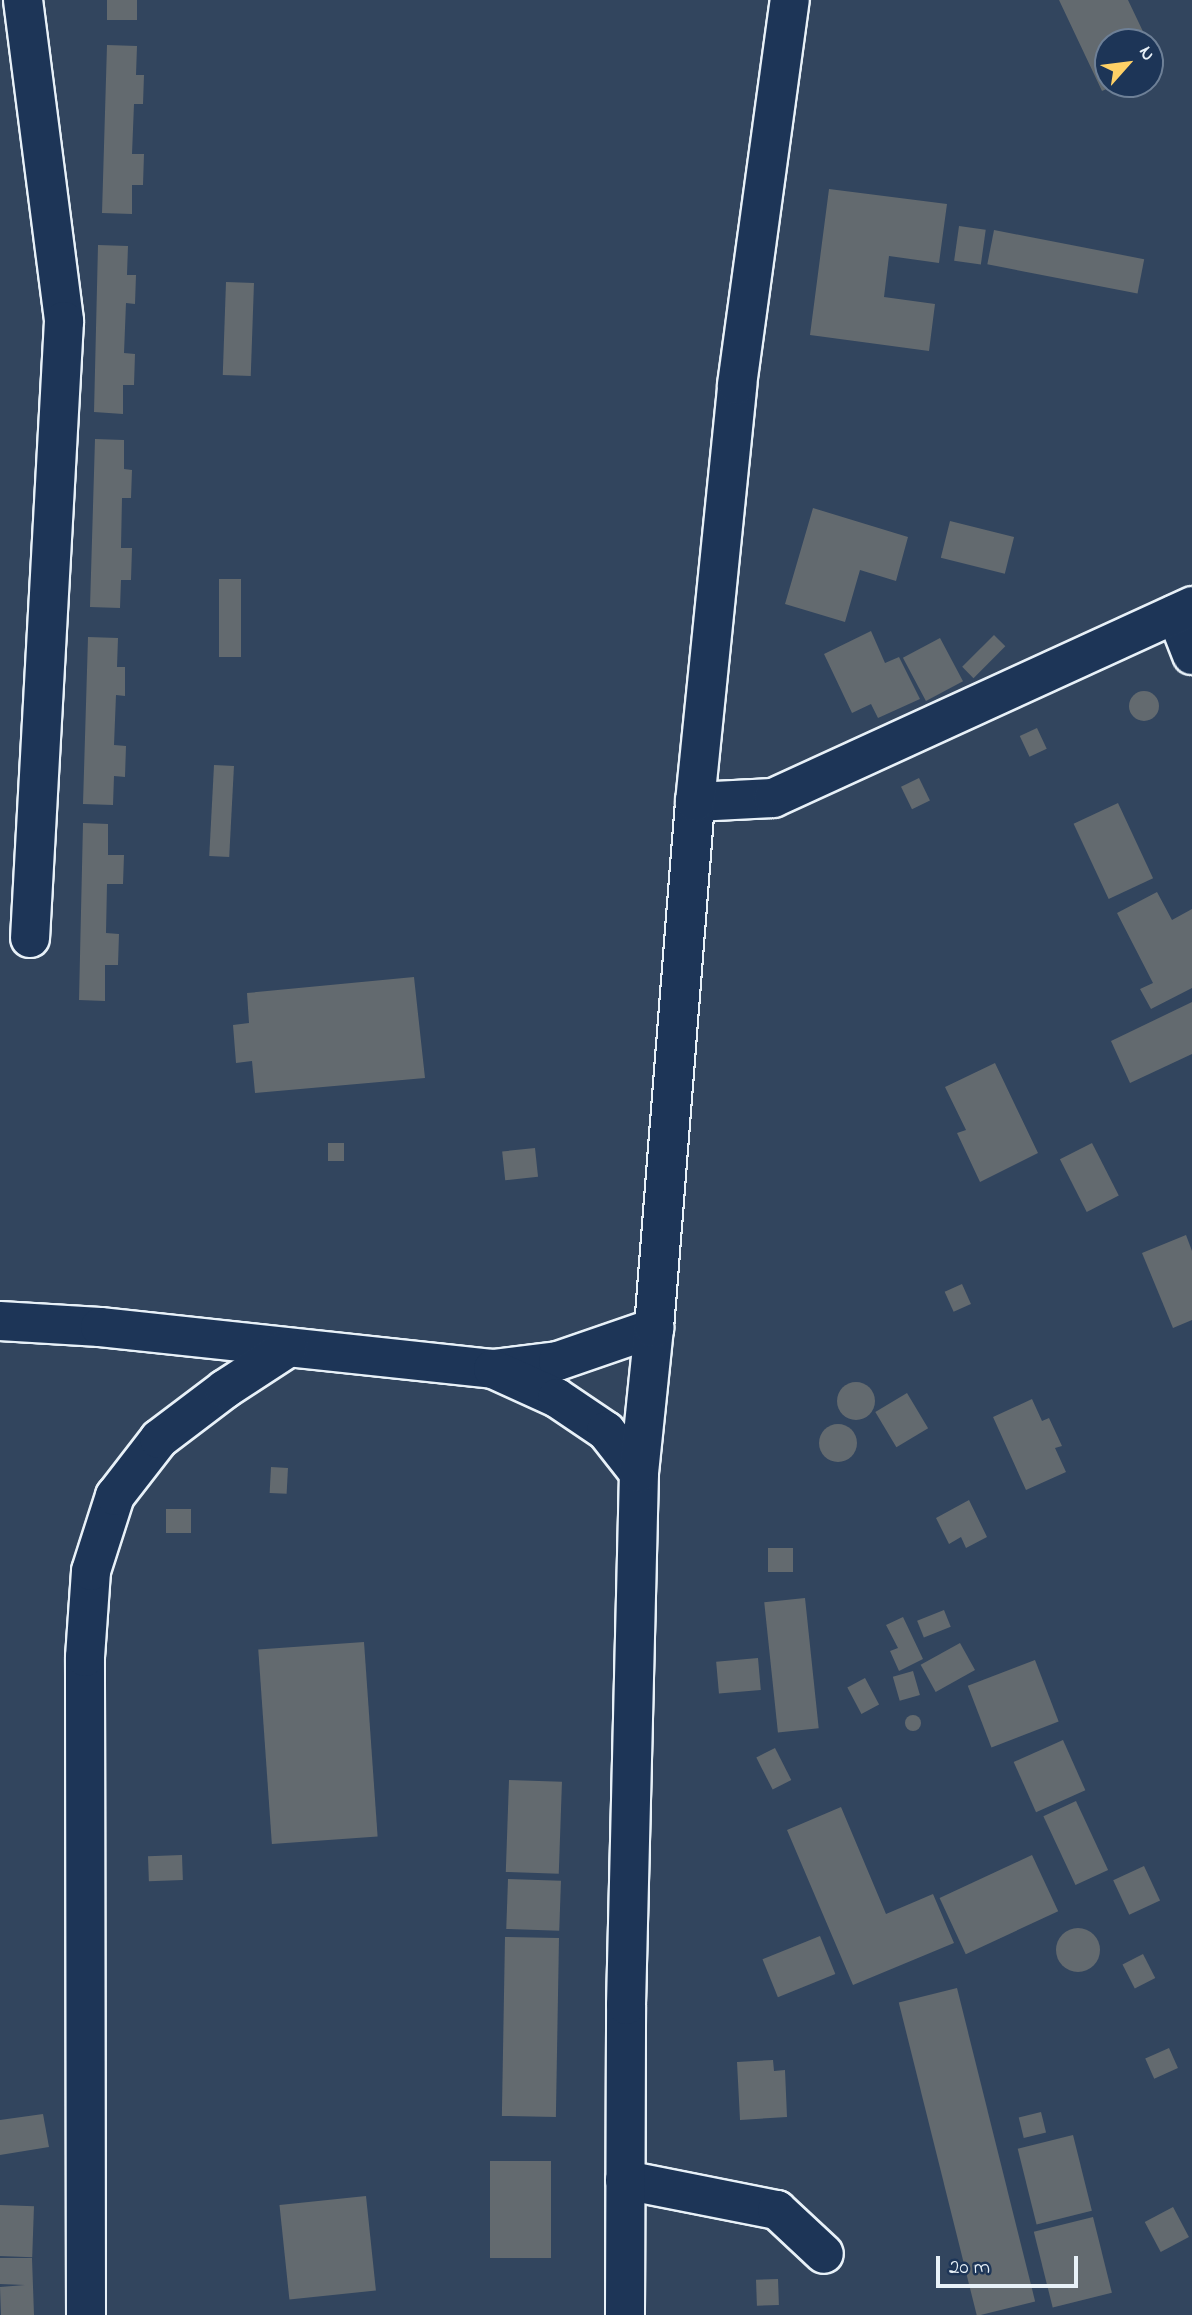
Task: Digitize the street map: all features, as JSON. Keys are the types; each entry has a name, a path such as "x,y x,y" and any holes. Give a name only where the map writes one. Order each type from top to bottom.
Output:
{"street":[{"path":"23,0 64,321 30,938"},
{"path":"625,2315 625,2005 639,1473 654,1328 695,802 737,385 790,0"},
{"path":"695,802 773,798 1184,610 1192,655"},
{"path":"0,1321 100,1327 493,1370 558,1361 654,1328"},
{"path":"86,2315 85,1657 91,1572 115,1496 159,1438 225,1389 288,1348"},
{"path":"493,1370 557,1398 606,1431 639,1473"},
{"path":"625,2180 777,2210 824,2253"}],"building":[{"path":"107,0 137,0 137,20 107,20"},
{"path":"1059,0 1128,0 1141,28 1094,28 1094,74"},
{"path":"107,45 137,46 136,75 144,75 143,104 134,104 132,154 144,154 143,185 132,185 132,214 102,213"},
{"path":"829,189 947,204 939,263 889,256 884,297 935,304 929,351 810,335"},
{"path":"959,226 986,230 981,264 954,261"},
{"path":"994,230 1144,259 1138,294 987,264"},
{"path":"98,245 128,246 127,275 136,275 135,304 126,303 124,353 135,354 134,385 123,385 123,414 94,412"},
{"path":"226,282 254,283 251,376 223,375"},
{"path":"95,439 124,440 124,469 132,470 131,498 122,498 121,548 132,548 131,580 121,580 120,608 90,607"},
{"path":"813,508 908,537 896,581 860,570 845,622 785,604"},
{"path":"950,521 1014,537 1005,574 941,558"},
{"path":"219,579 241,579 241,657 219,657"},
{"path":"871,631 885,663 899,657 920,699 878,718 871,704 852,713 824,654"},
{"path":"994,635 1005,646 973,678 962,667"},
{"path":"88,637 118,638 117,667 125,667 125,696 116,695 114,745 126,746 125,777 114,776 113,805 83,804"},
{"path":"940,638 963,681 926,701 903,658"},
{"path":"1144,691 1150,692 1158,700 1158,712 1150,720 1144,721 1138,720 1130,712 1129,706 1130,700 1138,692"},
{"path":"1037,728 1047,749 1030,757 1020,736"},
{"path":"214,765 234,766 229,857 209,856"},
{"path":"919,778 930,800 912,809 901,787"},
{"path":"1118,803 1153,878 1109,899 1074,824"},
{"path":"83,823 108,824 108,855 124,855 123,884 107,884 106,933 119,934 118,965 105,965 105,1001 79,1000"},
{"path":"1157,892 1172,920 1192,909 1192,988 1151,1009 1140,989 1153,983 1117,913"},
{"path":"414,977 425,1078 255,1093 252,1061 236,1063 233,1025 249,1023 247,993"},
{"path":"1192,1002 1192,1054 1130,1083 1111,1041"},
{"path":"995,1063 1038,1153 980,1182 957,1133 966,1130 945,1087"},
{"path":"328,1143 344,1143 344,1161 328,1161"},
{"path":"1092,1143 1119,1196 1087,1212 1060,1159"},
{"path":"535,1148 538,1177 505,1180 502,1151"},
{"path":"1186,1235 1192,1251 1192,1320 1173,1328 1142,1253"},
{"path":"962,1284 971,1304 954,1312 945,1292"},
{"path":"856,1382 870,1387 875,1401 870,1415 856,1420 842,1415 837,1401 842,1387"},
{"path":"907,1393 928,1428 896,1447 875,1412"},
{"path":"1032,1399 1042,1421 1049,1418 1062,1446 1055,1448 1066,1472 1026,1490 993,1417"},
{"path":"838,1424 852,1429 857,1443 852,1457 838,1462 824,1457 819,1443 824,1429"},
{"path":"271,1467 288,1468 287,1494 270,1493"},
{"path":"969,1500 987,1537 966,1548 961,1537 949,1544 936,1518"},
{"path":"166,1509 191,1509 191,1533 166,1533"},
{"path":"768,1548 793,1548 793,1572 768,1572"},
{"path":"805,1598 819,1728 778,1733 764,1602"},
{"path":"944,1610 951,1627 924,1638 917,1621"},
{"path":"903,1617 923,1659 899,1671 890,1651 898,1648 886,1625"},
{"path":"364,1642 378,1837 272,1844 258,1649"},
{"path":"960,1643 975,1670 936,1692 921,1665"},
{"path":"758,1658 761,1690 719,1694 716,1662"},
{"path":"1035,1660 1059,1722 991,1747 968,1686"},
{"path":"913,1671 920,1695 900,1701 893,1677"},
{"path":"865,1678 879,1704 861,1714 847,1687"},
{"path":"910,1715 916,1715 921,1723 919,1729 910,1731 905,1726 905,1720"},
{"path":"1063,1740 1085,1790 1036,1812 1014,1762"},
{"path":"775,1748 791,1780 773,1790 756,1758"},
{"path":"509,1780 562,1782 559,1874 506,1872"},
{"path":"1076,1801 1108,1870 1075,1885 1043,1816"},
{"path":"841,1807 886,1914 933,1894 954,1943 853,1985 787,1830"},
{"path":"182,1855 183,1880 149,1881 148,1856"},
{"path":"1032,1855 1058,1911 966,1954 940,1898"},
{"path":"1144,1866 1160,1900 1129,1915 1113,1880"},
{"path":"508,1879 561,1881 559,1931 506,1929"},
{"path":"1078,1928 1093,1935 1100,1950 1093,1965 1078,1972 1063,1965 1056,1950 1063,1935"},
{"path":"820,1936 835,1974 778,1997 763,1959"},
{"path":"505,1937 559,1938 556,2117 502,2116"},
{"path":"1143,1954 1155,1978 1135,1988 1123,1964"},
{"path":"957,1988 1035,2301 977,2315 899,2003"},
{"path":"1169,2048 1178,2068 1154,2079 1145,2059"},
{"path":"773,2060 774,2071 785,2070 787,2117 740,2120 737,2062"},
{"path":"1041,2112 1046,2132 1024,2138 1019,2118"},
{"path":"43,2114 49,2147 0,2155 0,2120"},
{"path":"1073,2135 1092,2211 1037,2224 1018,2149"},
{"path":"490,2161 551,2161 551,2258 490,2258"},
{"path":"366,2196 376,2290 289,2300 279,2205"},
{"path":"0,2205 34,2206 32,2257 0,2256"},
{"path":"1173,2207 1189,2237 1161,2252 1145,2222"},
{"path":"1093,2217 1112,2293 1053,2307 1034,2232"},
{"path":"0,2258 32,2258 34,2315 1,2315 0,2287 25,2285 0,2284"},
{"path":"778,2279 779,2305 757,2306 756,2280"}]}
